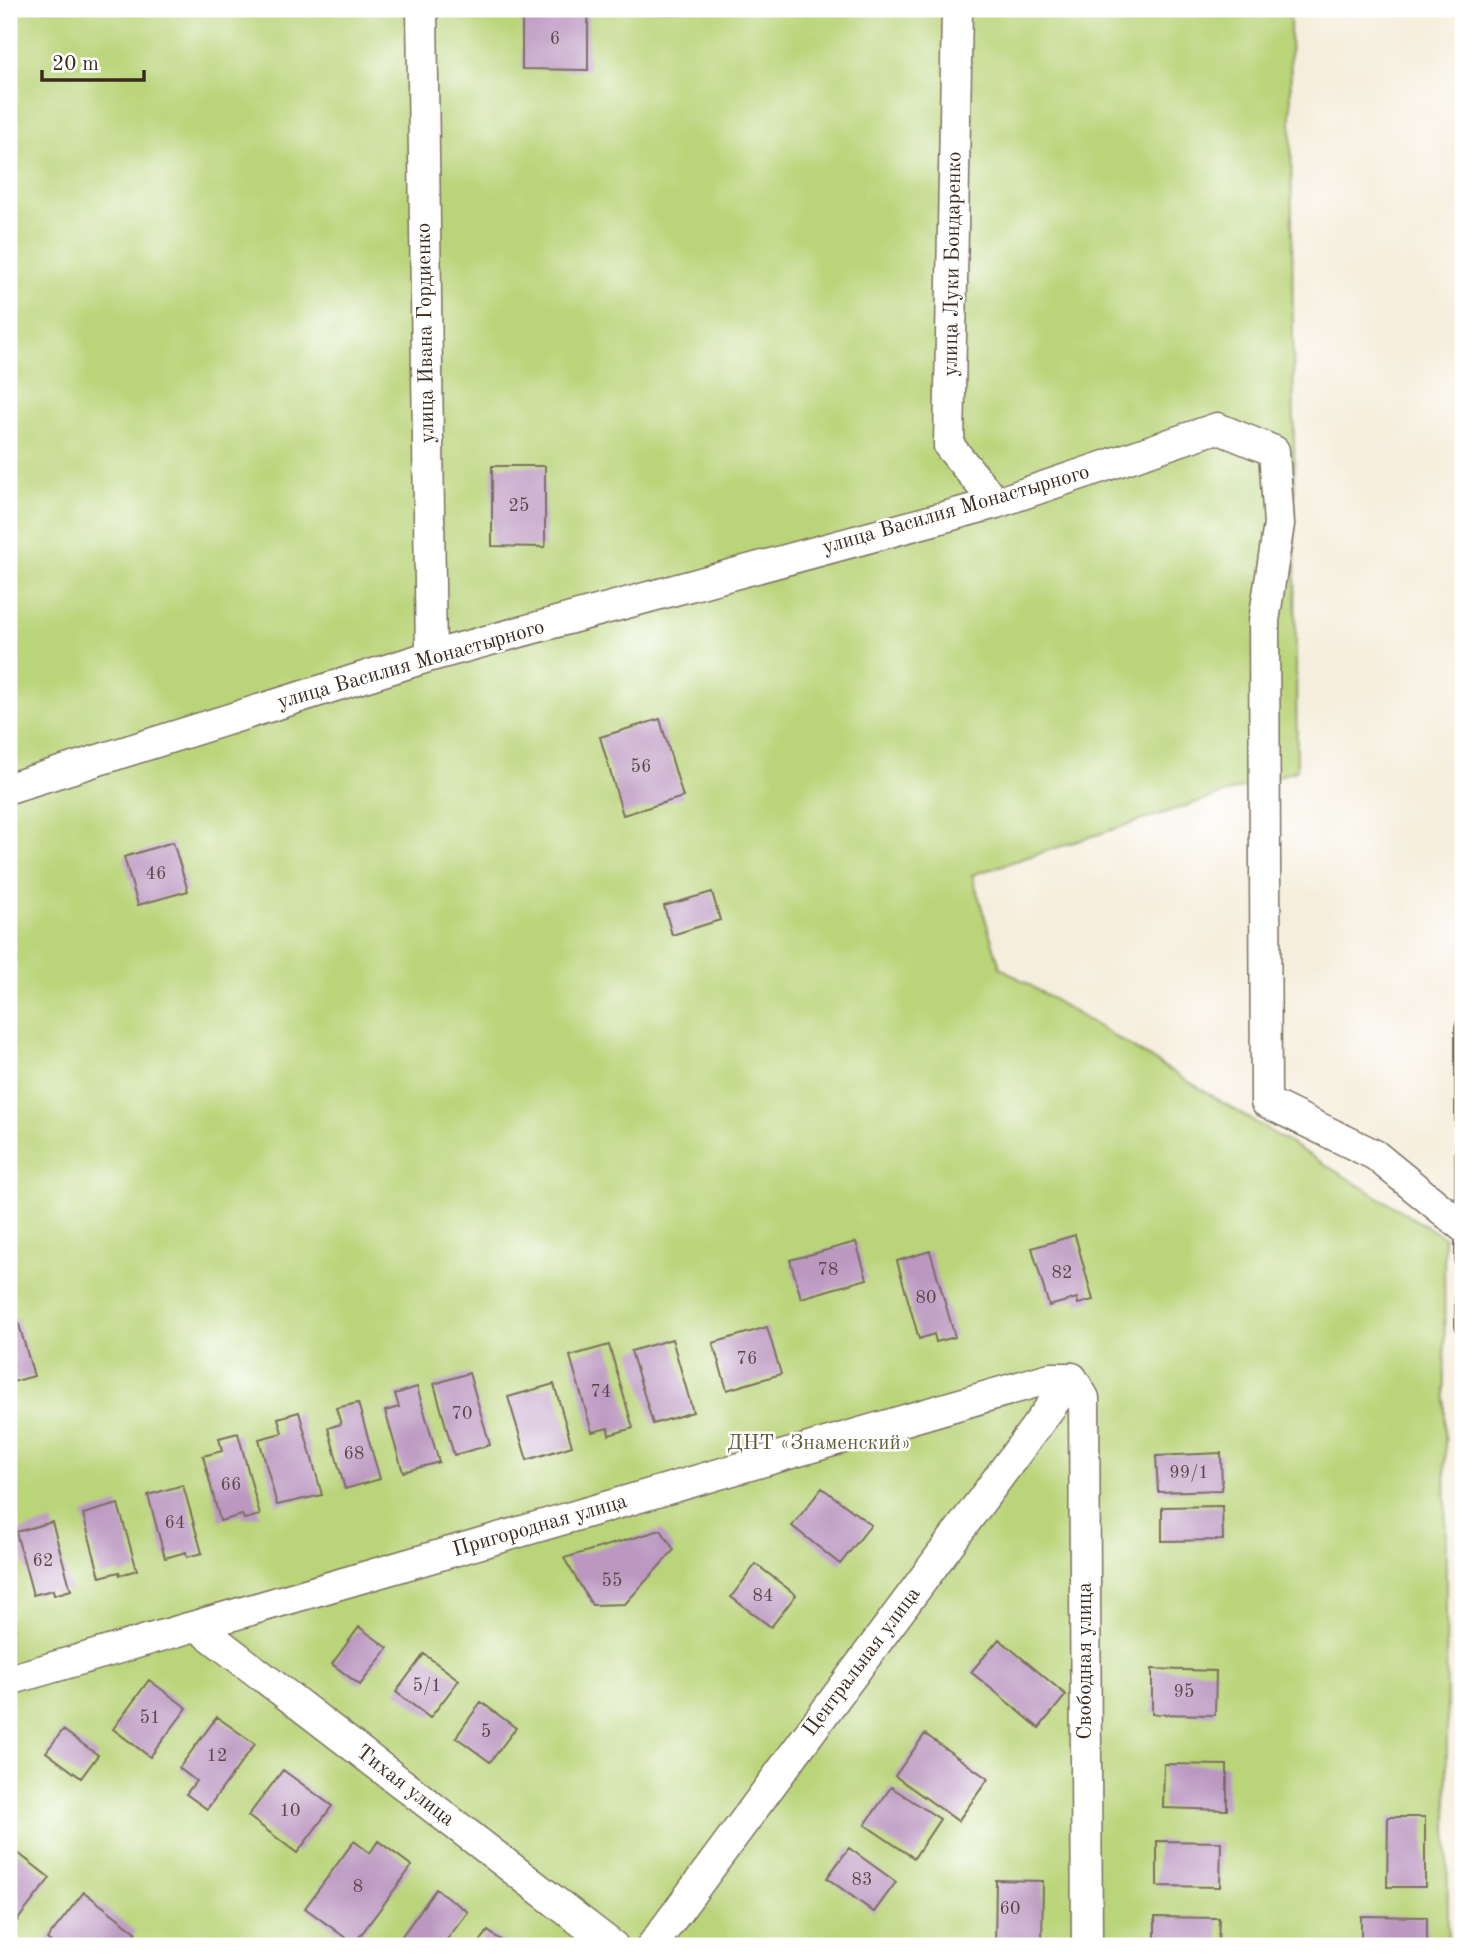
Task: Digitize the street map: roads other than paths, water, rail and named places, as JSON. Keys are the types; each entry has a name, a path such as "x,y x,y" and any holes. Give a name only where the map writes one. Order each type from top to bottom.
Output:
{"street":[{"name":"улица Ивана Гордиенко","path":"422,9 431,656"},
{"name":"улица Луки Бондаренко","path":"957,9 949,446 996,503"},
{"name":"улица Василия Монастырного","path":"9,788 431,656 996,503 1217,428 1274,451 1279,524 1264,621 1266,1102 1375,1156 1463,1227"},
{"name":"Пригородная улица","path":"9,1679 1050,1378 1072,1378"},
{"name":"Центральная улица","path":"652,1946 1072,1378"},
{"name":"Свободная улица","path":"1072,1378 1084,1398 1087,1946"},
{"name":"Тихая улица","path":"197,1626 613,1946"}],"lane":[{"path":"1463,1027 1463,1326"}],"park label":[{"name":"ДНТ «Знаменский»","path":"819,1443"}]}
